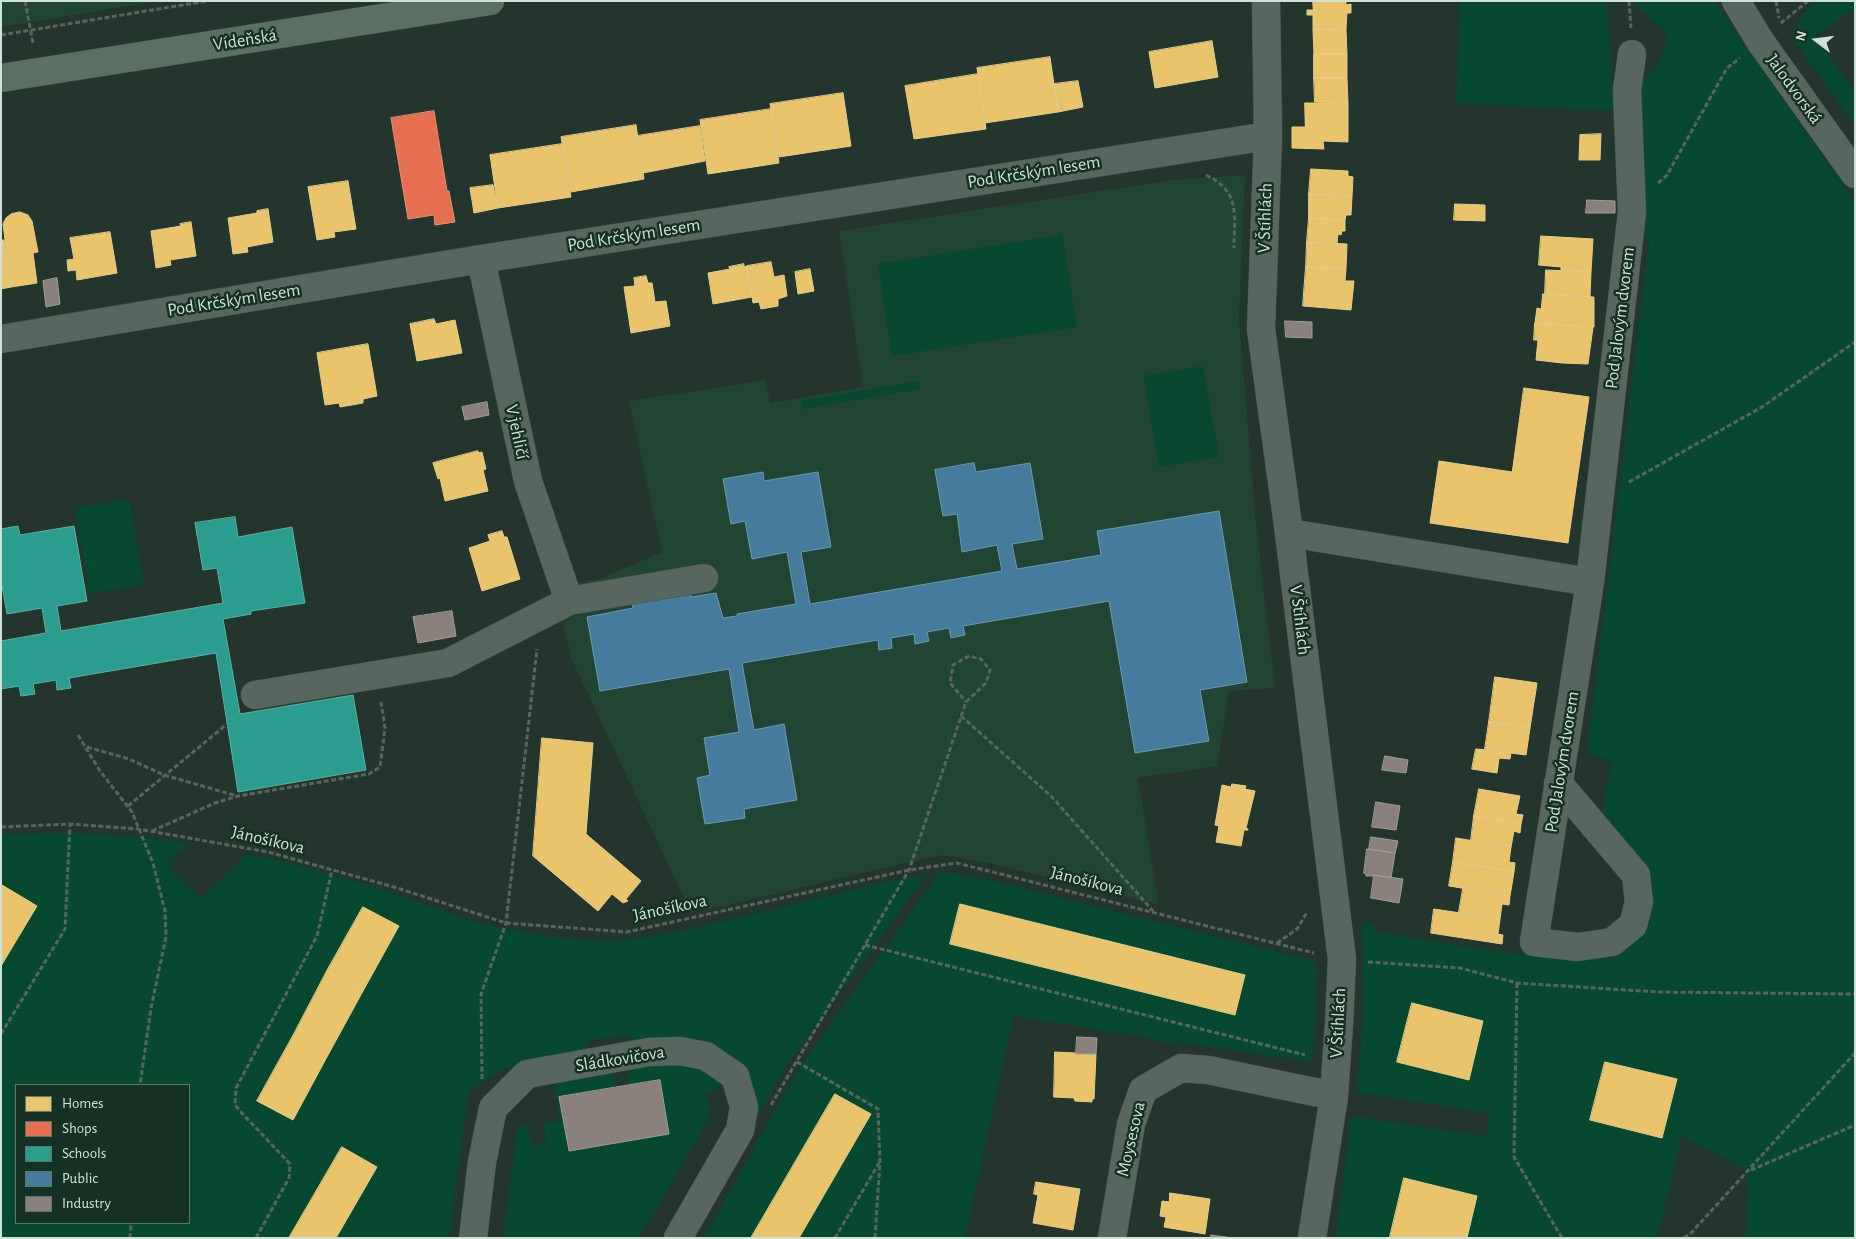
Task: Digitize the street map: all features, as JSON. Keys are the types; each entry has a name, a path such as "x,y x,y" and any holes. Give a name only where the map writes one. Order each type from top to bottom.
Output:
{"main road":[{"name":"Vídeňská","path":"1,78 490,1"}],"street":[{"name":"V Štíhlách","path":"1266,1 1268,136 1261,329 1352,961 1339,1024 1334,1096 1312,1238"},
{"name":"Jalodvorská","path":"1736,1 1760,41 1855,174"},
{"name":"Pod Jalovým dvorem","path":"1558,783 1636,875 1639,902 1633,925 1612,942 1578,947 1534,942 1558,783 1590,582 1632,212 1627,90 1632,54"},
{"name":"Pod Krčským lesem","path":"1,339 481,259 1268,136"},
{"name":"V jehličí","path":"481,259 528,481 569,601"},
{"path":"1289,533 1590,582"},
{"path":"254,695 448,663 569,601 704,578"},
{"name":"Sládkovičova","path":"473,1238 482,1162 493,1108 527,1074 650,1052 680,1051 706,1056 735,1076 744,1107 740,1130 678,1238"},
{"name":"Moysesova","path":"1112,1238 1131,1124 1142,1090 1181,1068 1208,1070 1334,1096"}],"path":[{"path":"25,1 33,43"},
{"path":"1,35 207,1"},
{"path":"1632,212 1667,175 1728,68 1808,1"},
{"path":"1204,174 1218,180 1232,197 1234,253"},
{"path":"1600,498 1762,407 1855,342"},
{"path":"482,1085 481,994 506,923 540,616"},
{"path":"740,1130 760,1125 909,870 966,702 986,684 990,670 981,659 969,656 953,665 950,683 966,702"},
{"path":"152,831 215,803 238,796 369,774 380,767 385,728 377,675"},
{"path":"961,716 1051,796 1154,912"},
{"path":"128,806 227,724"},
{"path":"78,734 100,771 132,812 153,863 165,911 166,937 151,1008 140,1084"},
{"path":"86,747 129,759 164,775 238,796"},
{"path":"1,1034 65,929 70,824"},
{"name":"Jánošíkova","path":"1,827 70,824 138,829 268,852 394,887 506,923 627,932 909,870 957,863 1352,961 1460,968 1517,983 1658,992 1855,994"},
{"path":"256,1238 289,1178 290,1164 235,1105 234,1095 249,1061 318,936 332,870"},
{"path":"1277,943 1297,929 1310,906"},
{"path":"865,945 1305,1055"},
{"path":"1517,983 1514,1157 1562,1238"},
{"path":"1684,1238 1692,1232 1855,1053"},
{"path":"797,1062 878,1109 880,1161 875,1238"},
{"path":"1748,1171 1855,1125"},
{"path":"835,1238 880,1161"},
{"path":"130,1238 132,1224"}],"shaded area":[{"path":"1,1 156,1 1,27"},
{"path":"1460,1 1606,1 1615,111 1456,103"},
{"path":"1631,1 1714,1 1855,202 1855,1238 1746,1238 1748,1171 1682,1136 1657,1238 1335,1238 1352,1116 1486,1137 1490,1113 1356,1092 1362,1028 1362,922 1375,924 1374,932 1515,954 1590,955 1650,905 1602,818 1611,762 1638,768 1587,754 1649,241 1632,212 1633,92 1659,64 1668,35","holes":["1412,1003 1483,1021 1469,1079 1397,1062","1605,1062 1676,1079 1662,1138 1590,1120"]},
{"path":"1817,1 1855,1 1855,8 1815,37 1855,92 1855,125 1793,39 1801,18"},
{"path":"1245,175 1239,318 1256,524 1275,688 1229,691 1217,766 1138,778 1158,900 1157,904 993,864 943,855 711,909 689,909 572,660 554,587 599,579 662,552 629,401 766,380 770,403 863,387 839,231 1172,180"},
{"path":"1062,235 1077,327 892,356 878,264"},
{"path":"1203,366 1219,457 1159,467 1144,376"},
{"path":"919,381 920,389 802,409 801,401"},
{"path":"129,499 144,584 90,594 75,508"},
{"path":"77,833 149,838 189,843 167,864 201,899 247,854 284,861 374,887 478,923 551,937 602,942 684,931 886,882 927,874 786,1066 751,1127 751,1088 634,1043 627,1035 588,1041 586,1049 578,1055 503,1069 468,1092 449,1238 336,1238 377,1167 342,1147 289,1238 1,1238 1,966 37,906 1,886 1,834","holes":["362,907 398,926 293,1120 258,1100"]},
{"path":"940,872 990,880 1313,961 1316,967 1313,1062 1174,1041 1173,1045 1146,1037 1013,1016 965,1238 799,1238 871,1115 836,1094 751,1238 704,1238 798,1070","holes":["960,905 1245,976 1235,1015 951,945"]},
{"path":"681,1061 701,1066 724,1085 705,1095 710,1107 708,1120 639,1238 503,1238 517,1127 528,1125 532,1145 546,1143 544,1123 560,1121 553,1082 612,1070 616,1087 559,1097 569,1151 669,1134 660,1080 628,1085 629,1069"}],"building: Homes":[{"path":"1313,1 1346,1 1346,5 1351,4 1351,13 1347,13 1346,29 1313,30 1313,15 1307,15 1307,10 1313,10"},
{"path":"1346,29 1347,54 1314,54 1313,30"},
{"path":"1212,41 1218,77 1155,88 1149,52"},
{"path":"1314,54 1347,54 1347,78 1314,78"},
{"path":"1050,57 1058,112 985,123 977,68"},
{"path":"978,74 986,129 914,139 905,86"},
{"path":"1314,78 1347,78 1348,103 1315,102"},
{"path":"1078,81 1083,107 1058,112 1054,84"},
{"path":"843,93 851,146 779,157 770,104"},
{"path":"1305,103 1348,103 1348,142 1323,141 1324,149 1292,148 1292,127 1305,127"},
{"path":"771,109 779,163 708,174 700,120"},
{"path":"636,125 644,179 571,192 561,137"},
{"path":"700,126 705,161 643,173 637,136"},
{"path":"1601,134 1600,160 1579,160 1580,135"},
{"path":"562,144 571,197 498,208 490,155"},
{"path":"1311,169 1348,171 1348,176 1353,177 1352,196 1309,194"},
{"path":"348,181 356,229 334,232 335,237 317,240 308,187"},
{"path":"493,185 498,208 474,213 470,188"},
{"path":"1309,194 1352,196 1351,215 1346,215 1345,220 1309,218"},
{"path":"1455,204 1485,205 1485,221 1454,220"},
{"path":"268,209 273,242 247,247 248,252 233,254 228,218"},
{"path":"20,212 28,215 32,221 38,252 33,253 37,283 11,287 3,224 11,214"},
{"path":"1309,218 1345,220 1345,231 1342,231 1341,235 1338,234 1337,244 1307,242"},
{"path":"191,222 196,256 170,260 171,265 156,268 151,231 181,226 180,224"},
{"path":"110,232 117,273 77,280 76,270 68,271 67,260 74,259 70,238"},
{"path":"1541,236 1593,239 1591,272 1561,271 1561,267 1539,265"},
{"path":"1,240 4,240 11,287 1,289"},
{"path":"1307,242 1347,244 1346,269 1306,267"},
{"path":"771,262 774,277 784,275 787,296 778,299 778,306 761,309 759,302 753,303 747,266"},
{"path":"744,264 744,267 747,266 752,297 713,304 708,273"},
{"path":"1306,267 1346,269 1345,281 1354,281 1351,310 1303,306"},
{"path":"810,269 814,291 798,294 795,272"},
{"path":"1546,270 1591,272 1590,297 1545,294"},
{"path":"646,276 648,283 652,283 655,302 666,301 670,326 631,333 624,287 635,286 634,278"},
{"path":"1543,294 1594,297 1594,327 1535,323 1537,308 1541,309"},
{"path":"434,319 436,324 455,320 462,353 417,361 410,324"},
{"path":"1535,323 1593,327 1588,364 1536,360 1538,340 1534,340"},
{"path":"368,344 377,396 363,399 363,403 340,407 339,403 325,405 317,353"},
{"path":"1524,388 1589,397 1568,543 1430,523 1439,461 1512,472"},
{"path":"478,451 478,453 482,452 486,469 483,470 488,491 445,501 440,478 438,479 433,463"},
{"path":"502,531 504,537 507,537 520,579 482,591 469,548 490,541 488,535"},
{"path":"1495,677 1537,683 1530,728 1489,722"},
{"path":"1489,722 1530,728 1526,755 1511,753 1510,759 1498,758 1500,751 1485,749"},
{"path":"542,738 593,743 586,834 641,881 626,899 628,901 623,903 612,894 598,911 533,856"},
{"path":"1476,749 1500,751 1497,773 1472,769"},
{"path":"1232,784 1246,786 1245,789 1255,791 1246,828 1248,830 1244,830 1241,846 1216,842 1219,826 1215,825 1222,785 1231,787"},
{"path":"1479,789 1520,796 1516,814 1523,815 1521,824 1474,816"},
{"path":"1474,816 1521,824 1520,833 1514,831 1511,847 1471,840"},
{"path":"1456,838 1511,847 1509,862 1515,863 1514,872 1453,862"},
{"path":"1453,862 1514,872 1510,896 1449,886"},
{"path":"1,886 37,906 1,966"},
{"path":"1463,889 1510,896 1509,905 1502,904 1500,919 1459,912"},
{"path":"960,904 1245,975 1235,1015 950,944"},
{"path":"363,907 399,926 363,991 327,971"},
{"path":"1434,909 1500,919 1498,934 1503,935 1502,944 1431,933"},
{"path":"327,971 363,991 328,1055 293,1036"},
{"path":"1412,1003 1483,1021 1469,1080 1397,1062"},
{"path":"293,1036 328,1055 293,1120 257,1101"},
{"path":"1055,1052 1096,1054 1094,1099 1092,1099 1092,1102 1075,1101 1074,1098 1054,1097"},
{"path":"1605,1062 1677,1079 1662,1138 1590,1120"},
{"path":"835,1094 871,1114 799,1238 751,1238"},
{"path":"342,1147 377,1167 336,1238 289,1238"},
{"path":"1404,1178 1477,1196 1467,1238 1390,1237"},
{"path":"1036,1182 1080,1189 1073,1230 1033,1223 1038,1195 1034,1194"},
{"path":"1170,1193 1210,1199 1205,1234 1164,1227 1166,1217 1160,1216 1162,1201 1169,1202"}],"building: Shops":[{"path":"434,111 447,191 449,191 455,222 435,225 434,215 408,219 391,118"}],"building: Schools":[{"path":"235,517 238,537 292,527 305,603 251,611 251,614 223,619 240,714 353,695 366,770 238,792 216,653 69,678 71,688 57,690 56,680 33,684 35,694 21,696 19,686 1,689 1,641 46,633 42,608 7,614 1,580 1,529 18,526 20,535 74,526 87,601 57,606 61,631 223,603 217,568 203,570 195,523"}],"building: Public":[{"path":"974,463 976,472 1030,463 1043,539 1012,544 1017,569 1101,555 1097,531 1219,511 1247,682 1200,690 1209,741 1135,753 1109,601 963,626 965,635 951,638 949,628 927,632 929,641 915,644 914,634 891,638 892,648 879,650 878,640 742,663 754,730 784,724 797,800 744,809 745,818 705,824 697,778 710,775 704,738 739,732 729,669 600,691 587,617 633,608 632,601 690,591 691,597 716,593 723,618 796,604 787,552 752,559 745,521 731,524 723,479 763,472 764,481 818,472 831,547 801,552 810,604 1002,571 997,545 962,552 957,514 943,516 935,470"}],"building: Industry":[{"path":"1587,200 1615,201 1615,213 1586,213"},
{"path":"57,278 60,304 46,307 43,281"},
{"path":"1285,321 1312,322 1312,338 1286,337"},
{"path":"487,402 489,415 465,420 462,407"},
{"path":"452,611 456,636 418,643 413,617"},
{"path":"1385,756 1408,760 1406,773 1382,770"},
{"path":"1376,802 1400,806 1396,830 1372,827"},
{"path":"1371,837 1398,841 1395,853 1369,849"},
{"path":"1367,849 1395,853 1391,878 1374,875 1366,876 1364,873"},
{"path":"1374,875 1403,879 1399,903 1371,898"},
{"path":"1077,1037 1097,1038 1096,1054 1076,1054"},
{"path":"660,1080 669,1134 569,1151 559,1097"},
{"path":"1211,1235 1233,1238 1211,1238"}]}
